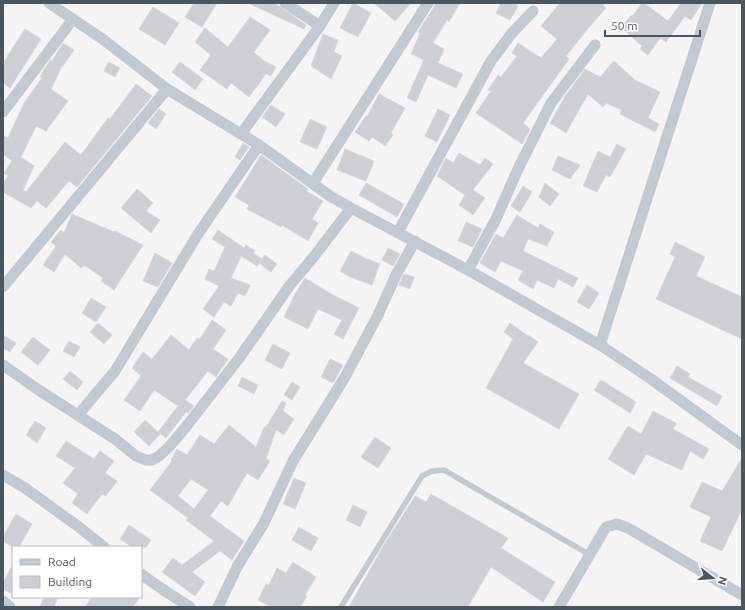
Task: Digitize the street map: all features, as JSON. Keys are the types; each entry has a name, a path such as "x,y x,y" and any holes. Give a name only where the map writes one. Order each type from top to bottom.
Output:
{"street":[{"path":"49,3 104,40 167,89 259,145 330,196 468,270 600,345 742,445"},
{"path":"285,3 320,26"},
{"path":"241,134 320,26 334,3"},
{"path":"313,183 428,3"},
{"path":"600,345 710,3"},
{"path":"398,232 492,61 512,33 533,11"},
{"path":"3,112 74,19"},
{"path":"468,270 496,219 518,169 551,103 595,45"},
{"path":"3,286 167,89"},
{"path":"78,415 115,371 186,253 259,145"},
{"path":"3,366 115,439 136,456 146,460 152,460 159,456 169,446 189,423 240,357 290,285 312,259 350,208"},
{"path":"218,607 237,567 264,523 293,461 345,377 378,315 396,275 415,241"},
{"path":"3,475 25,488 80,527 103,546"},
{"path":"559,607 606,527 617,524 628,528 742,595"},
{"path":"142,575 190,607"},
{"path":"3,601 10,607"}],"lane":[{"path":"341,607 422,476 432,470 444,470 590,555"}],"building":[{"path":"194,3 217,3 202,27 185,17"},
{"path":"248,3 272,3 279,6 306,25 304,29"},
{"path":"353,3 371,13 358,37 340,28"},
{"path":"374,3 411,3 395,21"},
{"path":"435,3 460,3 449,22 447,20 433,43 444,49 438,63 463,74 456,88 428,75 416,102 407,98 424,60 411,54 420,33 418,32"},
{"path":"501,3 513,3 518,6 510,20 496,13"},
{"path":"560,3 601,3 606,8 566,56 569,59 523,123 530,129 522,144 476,113 491,91 488,90 498,75 501,77 517,56 512,53 518,43 541,58 557,39 541,26"},
{"path":"642,3 668,21 681,3 702,3 691,20 685,16 666,42 660,38 648,55 640,49 642,46 621,27 632,15 633,16"},
{"path":"153,7 179,23 165,45 139,29"},
{"path":"250,17 270,30 254,52 264,61 276,67 271,76 266,74 249,97 231,83 227,89 200,70 211,55 195,42 205,28 228,47"},
{"path":"25,29 41,39 10,88 3,83 3,63"},
{"path":"323,34 338,40 334,52 342,56 331,79 311,66"},
{"path":"63,43 74,50 62,66 51,89 68,101 46,131 36,126 21,157 34,166 23,190 26,192 65,142 81,155 108,118 110,119 136,84 152,96 77,187 69,181 46,208 37,201 31,208 3,192 3,183 8,176 4,173 12,161 3,154 3,135 8,138 24,103 42,78 40,77 44,69 51,60 52,61"},
{"path":"614,61 635,80 660,92 648,118 659,124 655,132 620,114 622,110 606,103 603,107 588,94 566,133 550,123 566,95 585,69 600,77"},
{"path":"108,62 120,68 115,77 104,71"},
{"path":"180,62 203,79 195,90 172,72"},
{"path":"379,94 405,108 391,133 393,135 385,146 372,137 369,141 355,132 366,116 367,117"},
{"path":"271,105 285,114 276,127 262,117"},
{"path":"159,109 166,114 156,129 148,123"},
{"path":"438,109 450,115 437,142 425,136"},
{"path":"310,119 327,127 317,149 300,142"},
{"path":"243,143 249,147 240,160 235,157"},
{"path":"617,144 626,149 610,177 606,175 597,192 583,186 598,151 610,157"},
{"path":"345,149 374,161 366,181 337,170"},
{"path":"459,153 480,165 485,158 493,164 473,190 485,198 473,215 459,205 465,195 437,176 446,158 453,163"},
{"path":"261,155 308,189 306,191 323,201 312,219 318,223 308,241 282,225 281,227 247,209 249,205 235,197"},
{"path":"558,156 580,165 570,179 552,170"},
{"path":"366,183 404,204 397,217 359,195"},
{"path":"545,183 559,194 550,206 539,197"},
{"path":"523,186 532,192 520,212 511,206"},
{"path":"137,189 153,203 146,211 160,220 151,233 121,208"},
{"path":"72,214 114,232 115,231 143,245 114,290 101,281 103,278 84,265 81,268 65,254 54,272 43,265 56,246 51,242 61,230 64,233"},
{"path":"517,215 538,228 540,224 554,232 547,246 528,239 523,251 578,278 573,287 558,279 554,288 537,280 533,289 518,280 523,271 501,261 495,272 480,263 496,234 503,238"},
{"path":"466,222 482,229 473,247 458,241"},
{"path":"218,230 244,248 246,245 255,251 253,253 262,259 257,266 241,256 231,278 250,285 245,296 238,293 231,306 224,302 214,317 203,309 219,286 205,279 209,269 214,271 225,247 212,239"},
{"path":"675,242 705,257 696,276 742,297 742,339 656,299 675,257 670,254"},
{"path":"388,248 400,254 393,266 382,260"},
{"path":"351,251 380,264 372,285 350,277 340,271"},
{"path":"155,253 172,263 158,287 143,281"},
{"path":"265,255 277,264 271,272 259,263"},
{"path":"404,274 414,277 410,289 399,285"},
{"path":"305,278 333,295 359,308 343,339 334,334 342,320 318,309 308,329 284,317 295,294"},
{"path":"587,285 599,293 589,309 577,302"},
{"path":"91,298 106,307 96,322 82,313"},
{"path":"212,320 226,330 213,349 228,359 216,377 208,371 185,400 194,406 188,413 186,412 166,438 158,432 178,406 154,390 140,411 124,400 141,376 132,368 143,352 152,359 171,335 189,350 197,338 200,339"},
{"path":"98,323 112,335 104,344 90,332"},
{"path":"510,323 538,342 523,363 579,394 559,429 486,388 513,339 504,332"},
{"path":"3,335 16,343 10,352 3,348"},
{"path":"33,337 50,350 38,365 21,352"},
{"path":"69,341 80,347 74,357 63,351"},
{"path":"273,344 290,353 282,369 265,360"},
{"path":"330,359 343,365 333,383 321,377"},
{"path":"677,366 690,374 688,377 722,396 717,406 670,378"},
{"path":"70,371 83,382 77,390 63,379"},
{"path":"242,377 258,385 254,394 238,386"},
{"path":"601,380 636,402 630,413 594,390"},
{"path":"292,382 300,387 292,400 284,395"},
{"path":"282,401 286,403 283,411 294,419 284,435 276,430 266,459 270,461 258,480 247,473 228,506 221,501 210,516 244,541 232,560 220,551 192,572 205,582 195,596 162,572 173,558 182,565 214,541 186,520 188,518 150,490 172,461 171,460 177,449 187,455 200,435 214,444 229,425 256,447 264,427 266,427","holes":["191,479 208,490 194,509 178,496"]},
{"path":"653,411 676,423 673,429 709,449 703,459 690,451 682,470 646,454 634,475 608,459 628,426 641,434"},
{"path":"145,420 160,434 149,446 134,432"},
{"path":"35,421 46,428 37,443 26,435"},
{"path":"375,437 391,448 378,468 361,457"},
{"path":"66,441 94,459 100,451 114,461 105,473 117,481 106,496 102,494 87,514 72,503 78,494 63,483 75,468 56,456"},
{"path":"742,458 742,509 722,551 700,541 711,517 690,507 702,482 722,491"},
{"path":"294,478 306,483 295,509 283,504"},
{"path":"431,494 508,538 501,548 555,582 543,602 491,567 468,607 349,607 384,545 415,496 426,502"},
{"path":"353,505 367,512 360,527 346,520"},
{"path":"16,514 32,524 20,546 12,546 3,541 3,536"},
{"path":"129,525 151,540 146,547 142,547 130,546 120,539"},
{"path":"299,527 318,538 311,551 292,540"},
{"path":"293,562 316,577 305,595 307,596 300,607 271,607 258,600 266,584 269,585 277,568 286,573"},
{"path":"12,566 12,594 3,589 3,583"},
{"path":"44,598 58,598 54,607 40,607"},
{"path":"91,598 139,598 133,607 85,607"}]}
